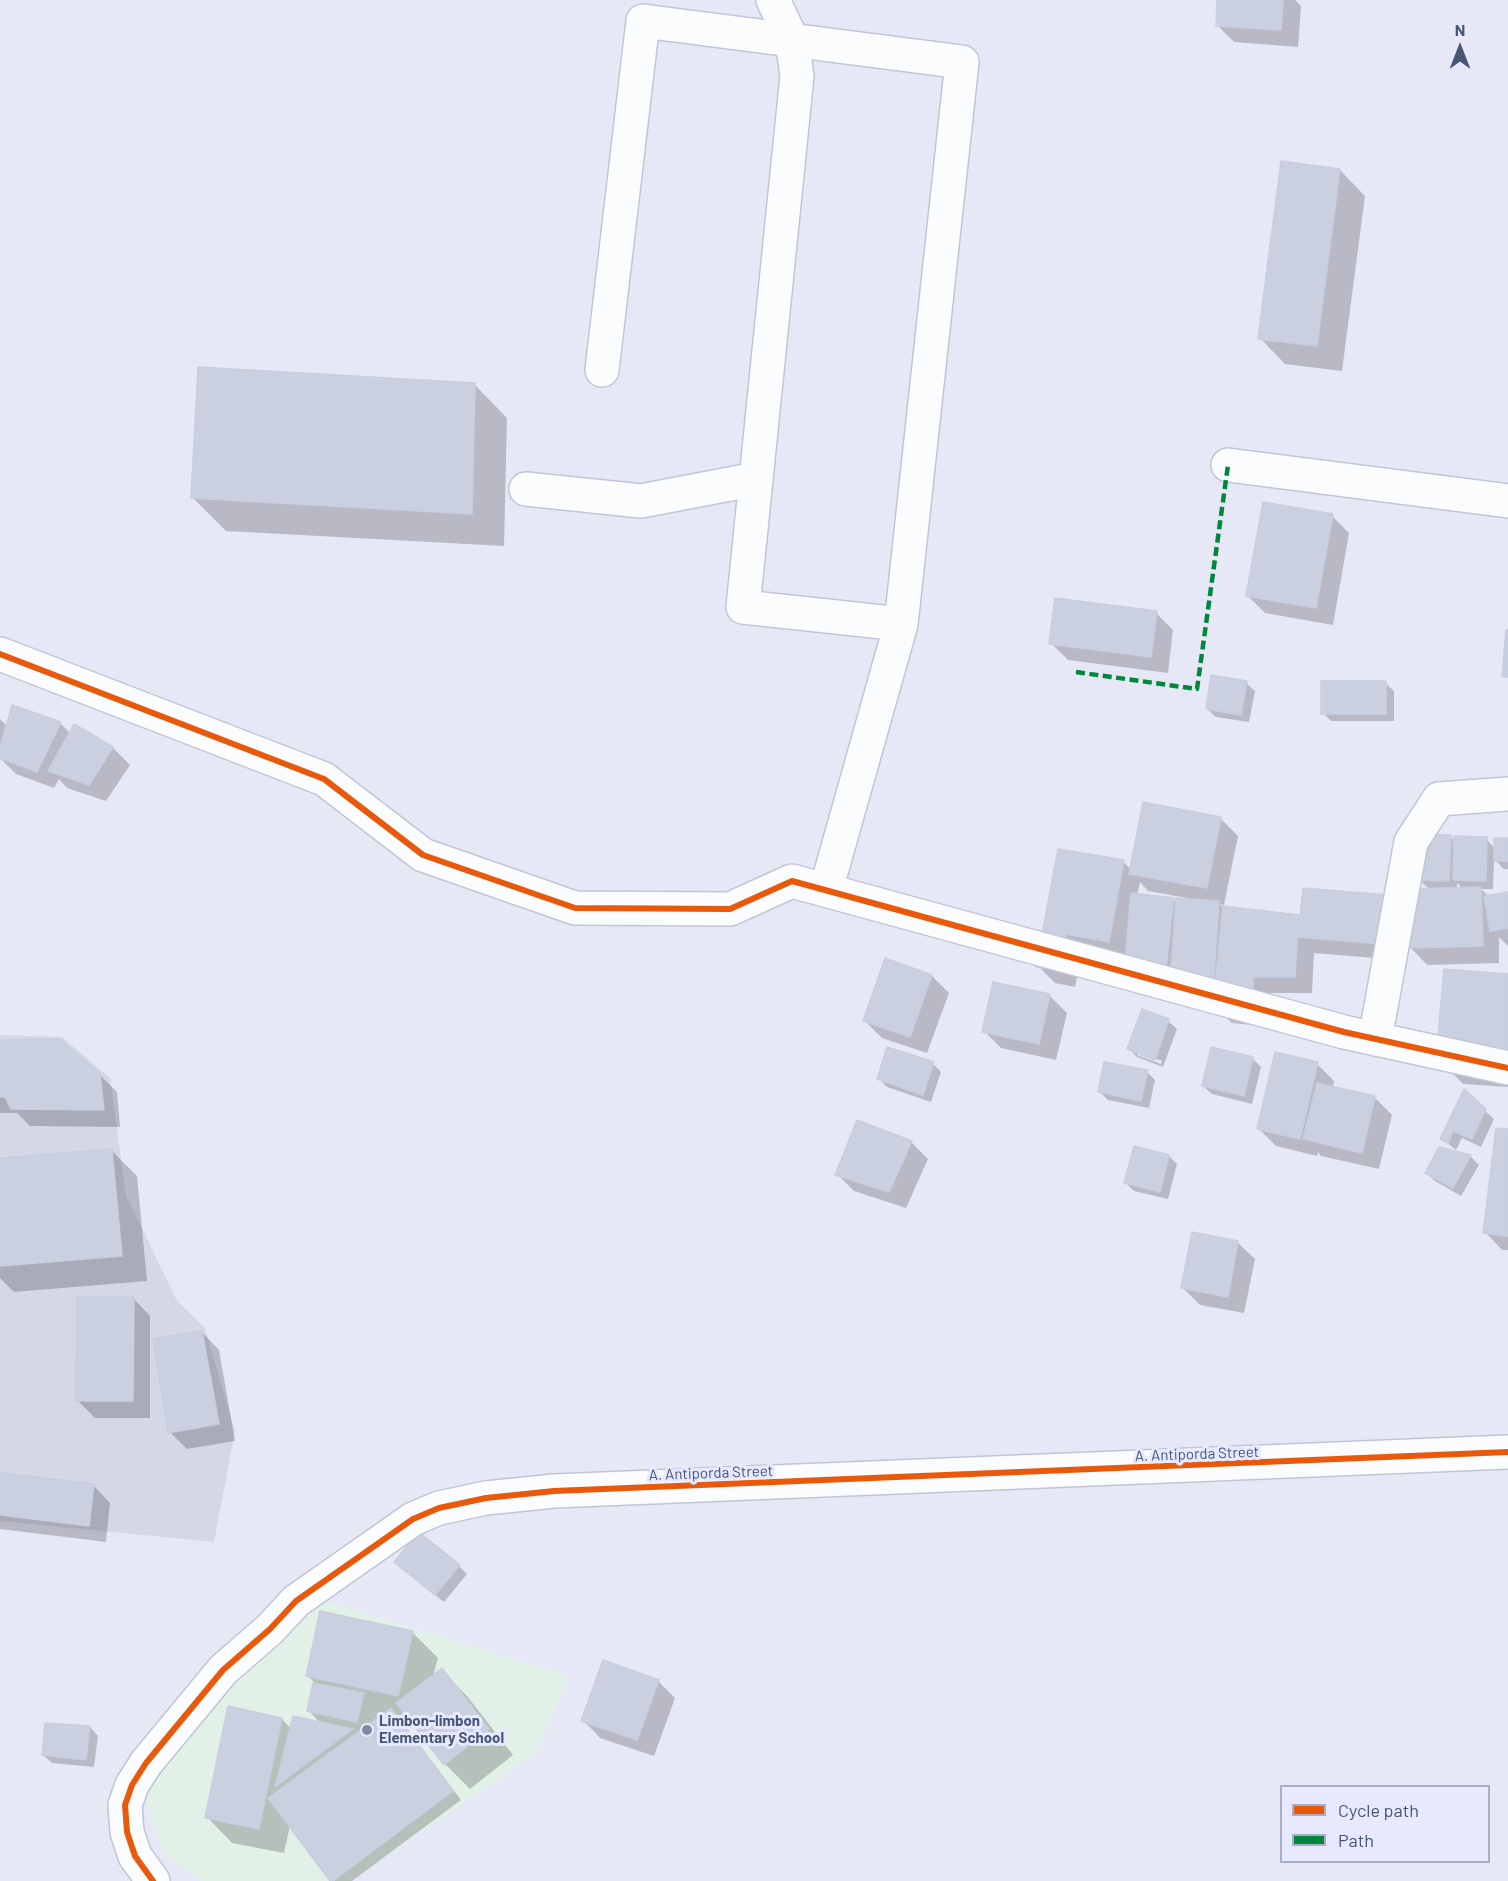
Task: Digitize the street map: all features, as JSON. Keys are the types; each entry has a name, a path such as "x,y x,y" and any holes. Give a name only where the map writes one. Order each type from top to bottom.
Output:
{"street":[{"path":"773,0 792,40 797,76 743,607 902,624"},
{"path":"602,370 644,21 962,62 902,624 826,891"},
{"path":"1228,465 1508,501"},
{"path":"526,489 641,501 756,479"},
{"path":"0,654 324,779 423,855 575,909 730,909 792,881 1376,1039 1508,1068"},
{"path":"1376,1039 1411,842 1438,799 1508,794"},
{"name":"A. Antiporda Street","path":"153,1881 135,1856 127,1832 125,1805 132,1785 146,1763 223,1670 270,1629 296,1601 413,1519 440,1509 486,1498 554,1491 1503,1456"}],"shaded area":[{"path":"0,1035 62,1037 110,1078 126,1195 177,1301 205,1328 235,1431 214,1542 0,1521"},
{"name":"Limbon-limbon Elementary School","path":"322,1600 569,1676 536,1753 350,1881 201,1881 163,1852 146,1803 162,1760 210,1706 289,1634"}],"building":[{"path":"1217,0 1283,0 1281,30 1216,26"},
{"path":"1281,161 1340,169 1317,346 1258,339"},
{"path":"198,367 475,383 472,514 191,498"},
{"path":"1263,502 1333,514 1316,608 1246,596"},
{"path":"1055,598 1157,611 1151,657 1049,644"},
{"path":"1506,630 1508,630 1508,677 1502,677"},
{"path":"1211,675 1247,681 1241,715 1206,709"},
{"path":"1321,681 1386,681 1386,714 1321,714"},
{"path":"12,705 61,722 37,772 0,758 0,747"},
{"path":"74,724 113,747 89,785 48,771"},
{"path":"1143,802 1221,817 1207,888 1129,874"},
{"path":"1420,834 1451,835 1449,881 1418,880"},
{"path":"1454,836 1487,837 1486,881 1453,880"},
{"path":"1494,838 1508,838 1508,861 1494,861"},
{"path":"1058,849 1124,860 1109,942 1066,934 1059,970 1036,967"},
{"path":"1481,887 1483,946 1408,948 1406,889"},
{"path":"1303,888 1387,895 1382,944 1298,937"},
{"path":"1508,892 1508,928 1490,931 1484,896"},
{"path":"1131,893 1174,898 1165,976 1124,973"},
{"path":"1176,898 1219,901 1213,991 1170,988"},
{"path":"1223,906 1299,915 1295,977 1253,977 1253,1011 1213,1006"},
{"path":"885,958 932,975 910,1037 863,1021"},
{"path":"1444,969 1508,974 1508,1065 1436,1059"},
{"path":"993,982 1050,994 1039,1044 982,1032"},
{"path":"1142,1009 1169,1019 1155,1060 1127,1049"},
{"path":"59,1039 100,1073 104,1110 11,1109 5,1097 0,1097 0,1040"},
{"path":"887,1047 934,1062 923,1095 877,1079"},
{"path":"1211,1047 1253,1057 1244,1096 1202,1086"},
{"path":"1275,1052 1318,1062 1300,1139 1257,1129"},
{"path":"1104,1062 1148,1070 1141,1101 1098,1092"},
{"path":"1317,1083 1375,1096 1362,1153 1303,1139"},
{"path":"1464,1089 1486,1109 1472,1139 1453,1131 1448,1143 1440,1139"},
{"path":"857,1120 912,1141 889,1192 835,1175"},
{"path":"1496,1128 1508,1129 1508,1236 1483,1233"},
{"path":"1134,1146 1169,1155 1160,1192 1124,1183"},
{"path":"1439,1147 1471,1155 1453,1188 1425,1173"},
{"path":"112,1149 122,1256 0,1266 0,1158"},
{"path":"1192,1232 1238,1241 1228,1297 1181,1288"},
{"path":"77,1297 134,1297 133,1401 76,1401"},
{"path":"202,1331 219,1424 168,1433 153,1339"},
{"path":"0,1473 94,1484 89,1526 0,1515"},
{"path":"419,1532 460,1565 435,1595 394,1562"},
{"path":"320,1611 413,1631 398,1696 306,1676"},
{"path":"603,1660 659,1680 637,1740 581,1721"},
{"path":"442,1668 489,1729 444,1765 396,1703"},
{"path":"313,1683 364,1693 357,1722 307,1711"},
{"path":"228,1706 282,1718 259,1829 205,1818"},
{"path":"391,1708 453,1791 330,1881 268,1798"},
{"path":"293,1716 353,1729 275,1787"},
{"path":"45,1723 90,1726 86,1760 42,1755"}],"marked path":[{"path":"1076,672 1197,689 1228,465"}],"cycle path":[{"path":"0,654 324,779 423,855 575,908 730,909 792,881 1344,1032 1508,1068"},
{"path":"153,1881 135,1856 127,1832 125,1805 132,1785 146,1763 223,1670 270,1629 296,1601 413,1519 439,1508 486,1498 554,1491 1508,1452"}],"place":[{"name":"Limbon-limbon Elementary School","path":"367,1730"}]}
